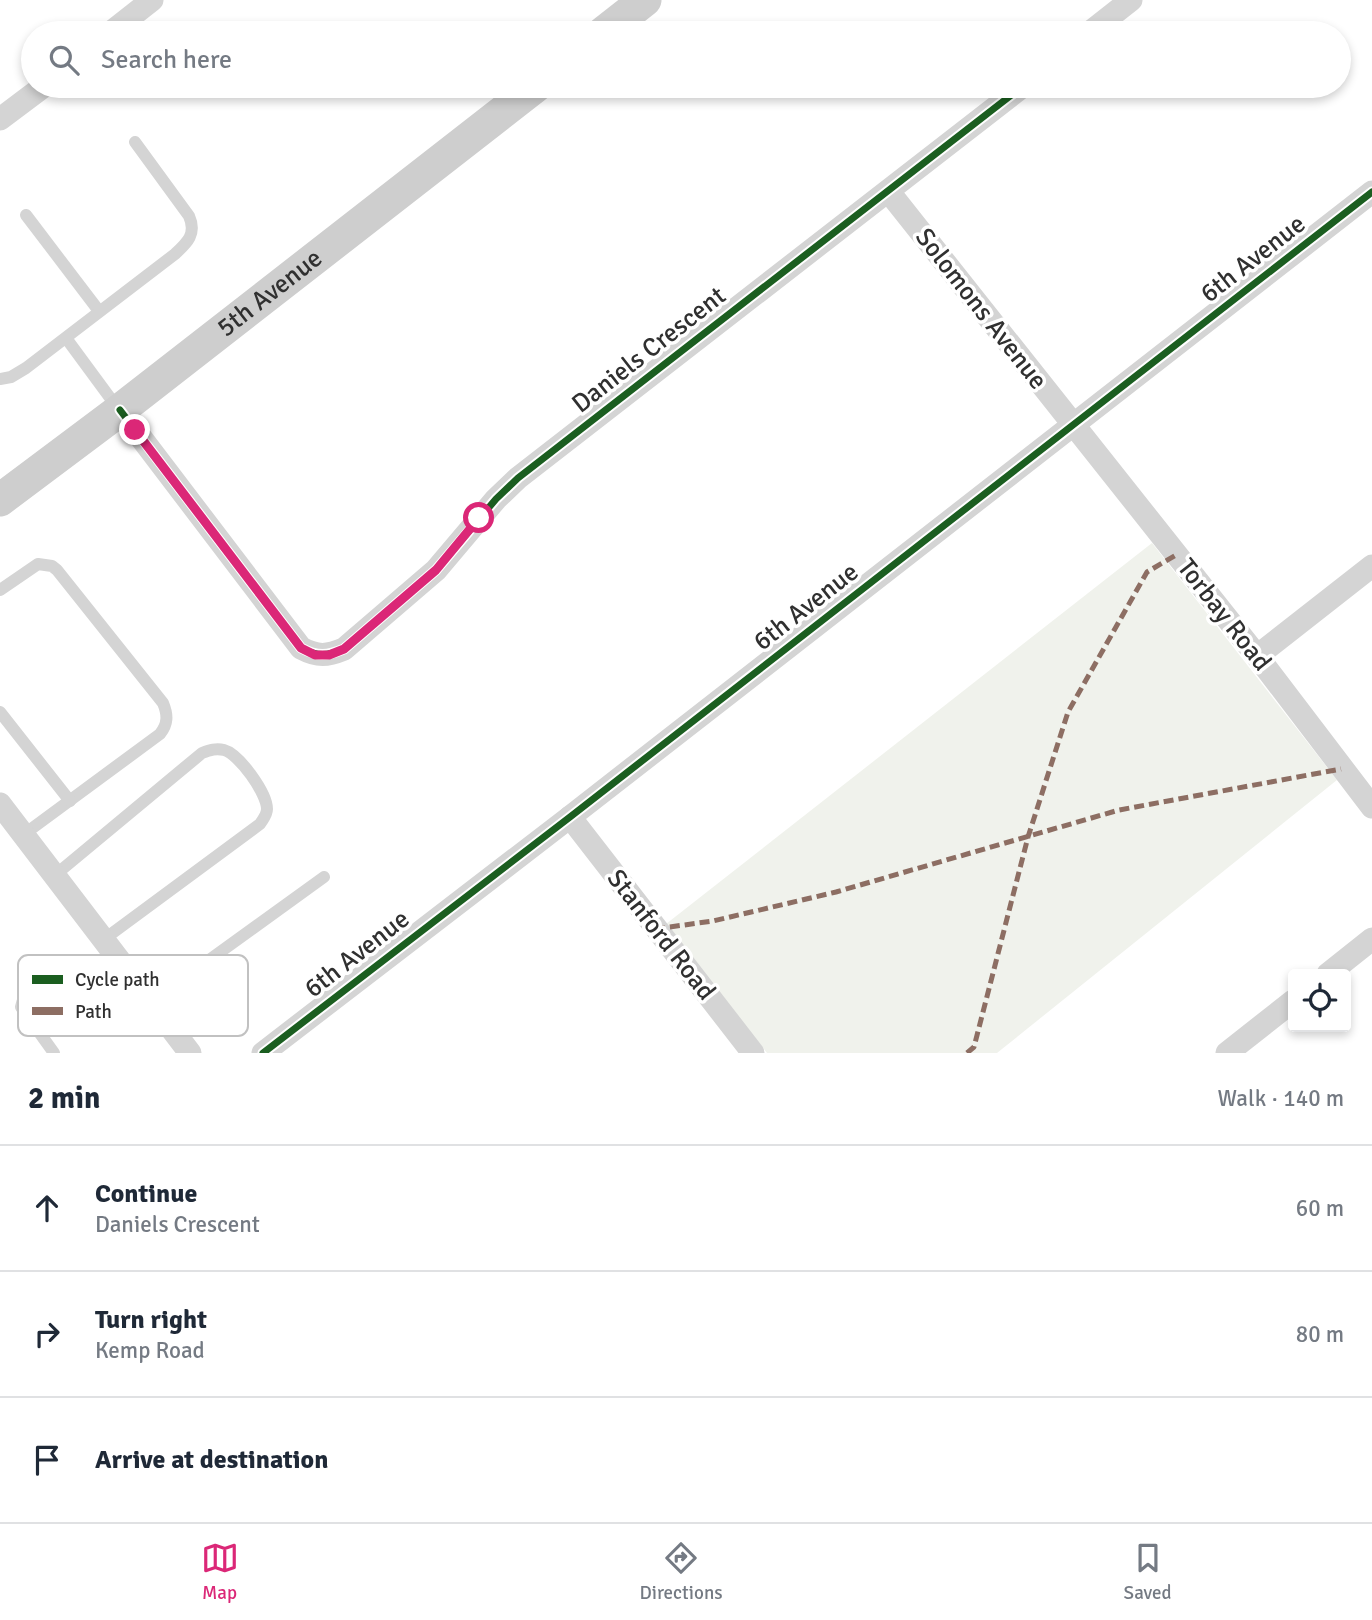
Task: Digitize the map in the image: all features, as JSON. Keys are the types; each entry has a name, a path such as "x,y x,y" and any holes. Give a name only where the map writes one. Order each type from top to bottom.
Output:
{"main road":[{"path":"618,21 645,0"},
{"name":"5th Avenue","path":"0,499 120,410 521,98"}],"street":[{"path":"125,21 152,0"},
{"path":"1104,21 1131,0"},
{"path":"0,120 28,98"},
{"name":"Daniels Crescent","path":"120,410 301,648 315,655 329,655 344,649 436,570 496,499 518,478 1008,98"},
{"name":"Solomons Avenue","path":"889,191 1074,426"},
{"name":"6th Avenue","path":"263,1053 1372,192"},
{"name":"Torbay Road","path":"1074,426 1257,656 1372,807"},
{"path":"1257,656 1372,566"},
{"path":"0,804 115,955"},
{"name":"Stanford Road","path":"570,817 750,1052"},
{"path":"1334,969 1372,939"},
{"path":"1227,1053 1288,1005"},
{"path":"177,1036 190,1053"}],"lane":[{"path":"0,379 11,377 66,338 187,243 192,231 189,216 135,142"},
{"path":"26,215 99,311"},
{"path":"66,338 120,410"},
{"path":"0,590 30,567 38,564 52,566 166,710 166,724 160,734 23,835"},
{"path":"0,712 70,801"},
{"path":"54,876 202,753 222,749 231,753 250,774 266,802 267,810 260,824 103,940"},
{"path":"216,955 324,877"},
{"path":"42,1036 54,1053"}],"shaded area":[{"path":"1152,543 1337,780 997,1053 767,1053 666,924"}],"marked path":[{"path":"967,1053 974,1047 1028,837 1068,712 1147,572 1176,555"},
{"path":"655,929 713,921 836,892 1119,810 1341,769"}],"cycle path":[{"path":"120,410 301,648 318,654 344,649 436,570 496,499 518,478 1008,98"},
{"path":"263,1053 1372,192"}],"route":[{"path":"135,430 301,648 315,655 329,655 344,649 436,570 479,518"}]}
